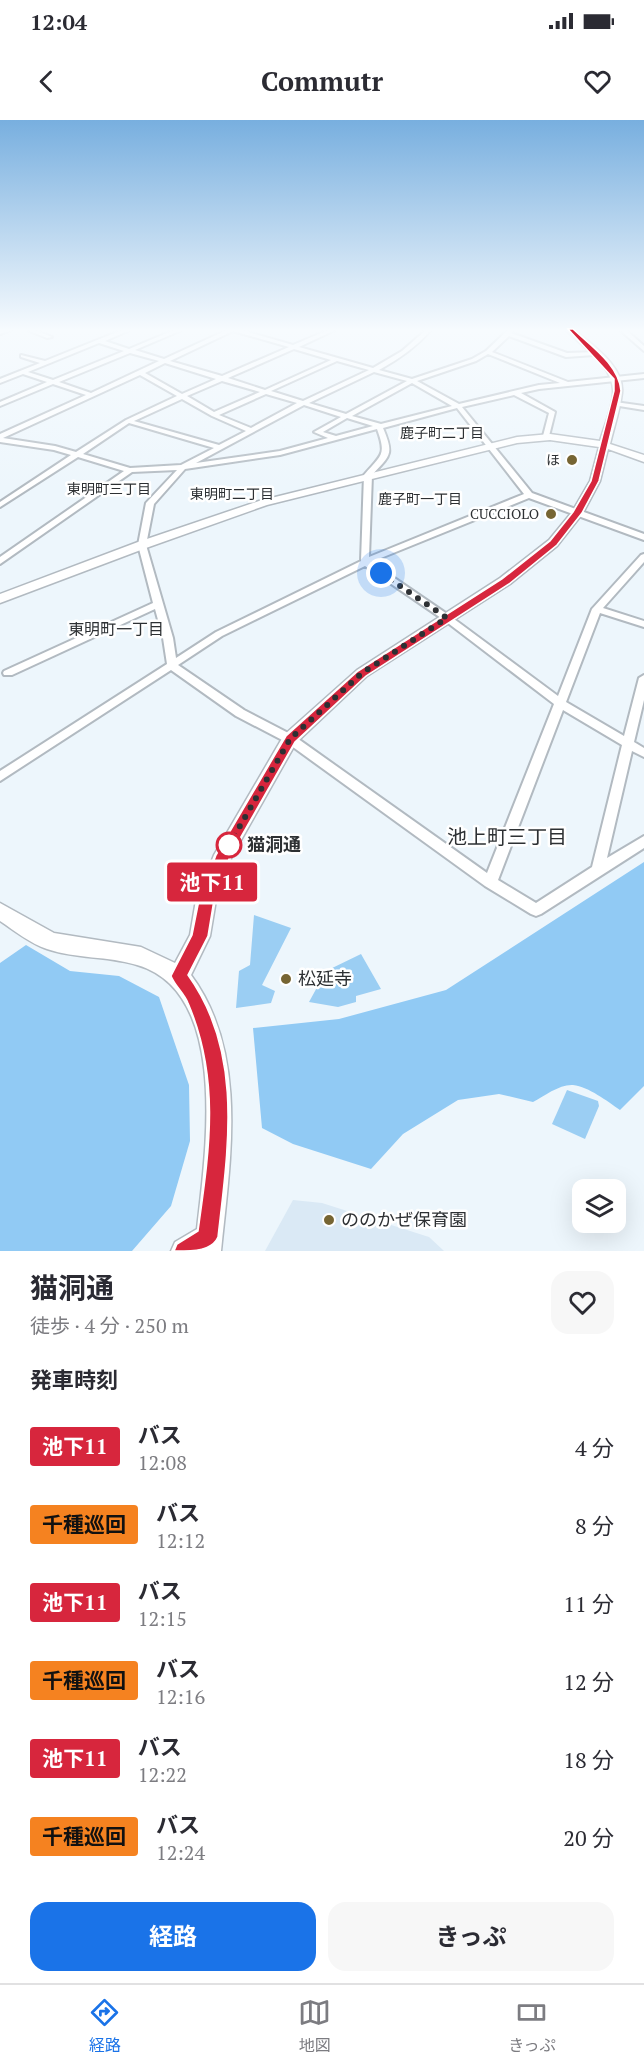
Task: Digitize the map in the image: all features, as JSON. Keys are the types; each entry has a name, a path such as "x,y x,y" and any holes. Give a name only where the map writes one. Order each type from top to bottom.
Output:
{"street":[{"path":"0,404 52,383"},
{"path":"56,383 92,395"},
{"path":"0,438 119,383"},
{"path":"158,383 214,415 251,431"},
{"path":"0,505 128,421 210,383"},
{"path":"240,383 379,426 387,446 383,459 368,475 365,562"},
{"path":"214,415 287,383"},
{"path":"345,383 183,467 150,503 142,545 168,638 172,666 240,713 290,739 490,882 536,909 644,841"},
{"path":"335,438 317,432 409,383"},
{"path":"415,383 458,406 529,495 644,537"},
{"path":"0,438 55,448 130,470 183,467 280,453 458,406 577,383"},
{"path":"179,976 200,936 206,900 223,855 290,739 362,673 505,581 553,543 577,513 595,481 618,391 617,383"},
{"path":"516,393 552,412 546,436"},
{"path":"615,404 644,408"},
{"path":"128,421 218,447"},
{"path":"0,599 142,545 263,503 491,446 546,436 604,443 643,457"},
{"path":"0,561 130,470"},
{"path":"0,777 219,634 365,562 529,495"},
{"path":"490,882 597,609 644,557"},
{"path":"365,562 447,618 561,704 644,753"},
{"path":"8,673 158,604"},
{"path":"597,609 644,624"},
{"path":"598,870 644,678"},
{"path":"0,911 49,941 141,956 179,976 195,998 204,1021 217,1072 220,1135 208,1244 184,1251"}],"shaded area":[{"path":"644,862 644,1086 620,1110 591,1091 573,1085 558,1088 533,1102 499,1094 458,1100 403,1134 371,1169 293,1144 262,1128 253,1028 339,1019 446,990"},
{"path":"254,915 291,928 262,985 275,991 271,1003 236,1008 239,971 250,965"},
{"path":"26,945 70,971 119,976 159,997 189,1085 190,1141 171,1206 132,1251 0,1251 0,963"},
{"path":"361,954 381,989 356,996 356,1002 338,1007 309,1002 326,971"},
{"path":"567,1090 598,1101 599,1106 585,1139 552,1124"},
{"name":"ののかぜ保育園","path":"293,1200 322,1203 429,1237 444,1251 265,1251"}],"bus line":[{"name":"池下11","path":"184,1251 208,1237 220,1135 217,1072 211,1046 195,998 179,976 200,936 206,900 223,855 290,739 362,673 505,581 553,543 588,497 595,481 618,391 617,383"}],"place":[{"name":"ほ","path":"572,460"},
{"name":"CUCCIOLO","path":"551,514"},
{"name":"猫洞通","path":"229,845"},
{"name":"松延寺","path":"286,979"},
{"name":"ののかぜ保育園","path":"329,1220"}],"district":[{"name":"鹿子町二丁目","path":"442,433"},
{"name":"東明町三丁目","path":"109,489"},
{"name":"東明町二丁目","path":"232,494"},
{"name":"鹿子町一丁目","path":"420,499"},
{"name":"東明町一丁目","path":"116,629"},
{"name":"池上町三丁目","path":"507,837"}],"route":[{"path":"229,845 290,739 362,673 447,618 381,573"}]}
